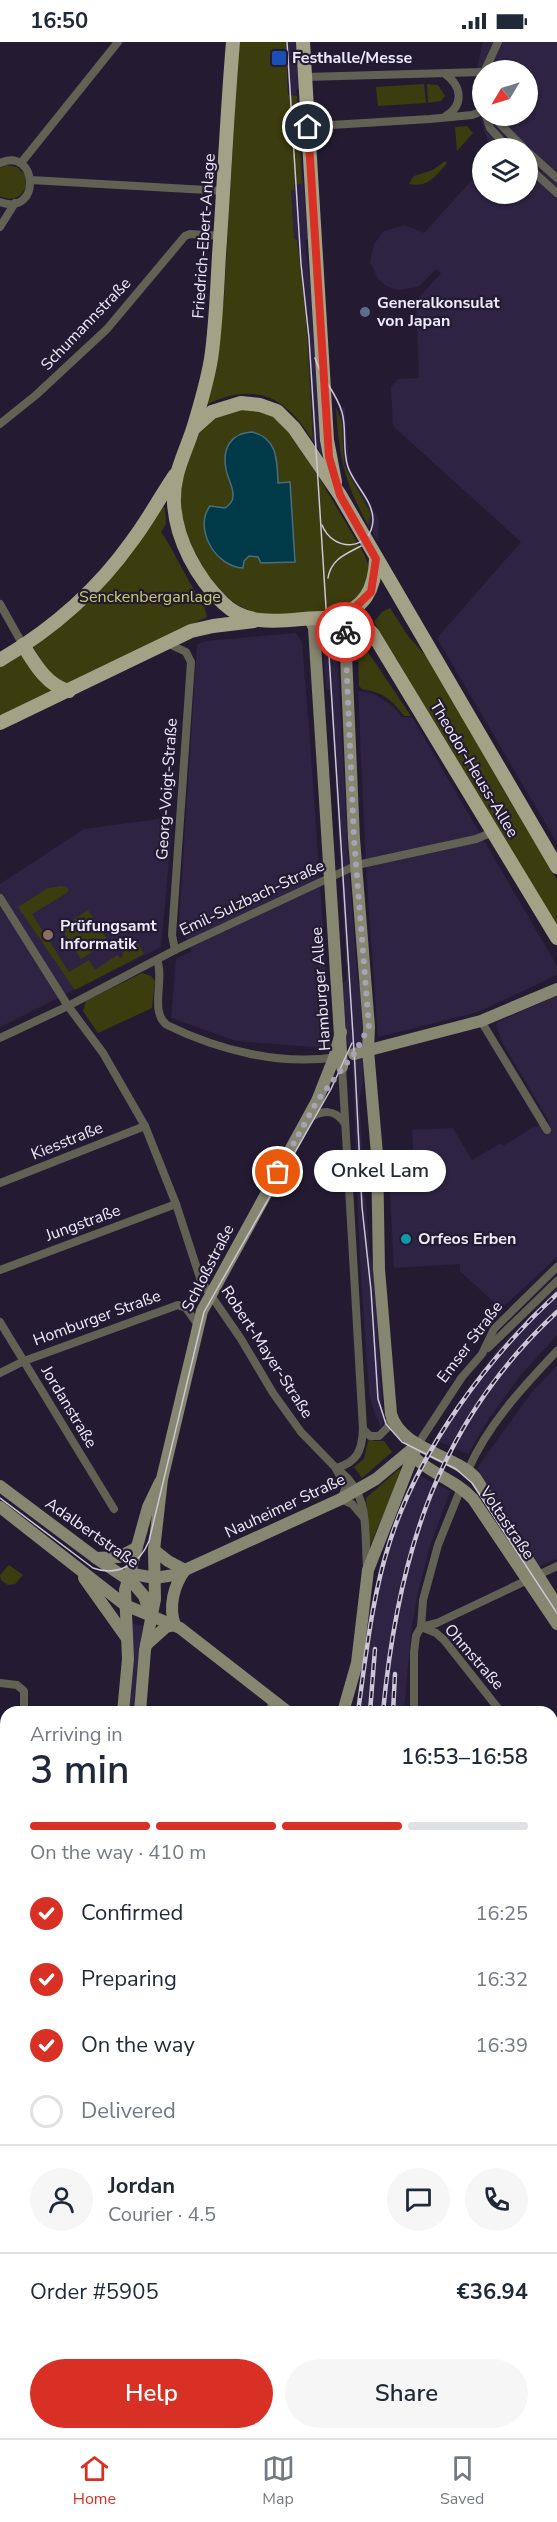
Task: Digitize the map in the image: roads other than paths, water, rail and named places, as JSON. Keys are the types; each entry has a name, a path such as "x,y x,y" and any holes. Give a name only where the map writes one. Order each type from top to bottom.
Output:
{"main road":[{"name":"Friedrich-Ebert-Anlage","path":"193,430 204,392 215,328 233,42"},
{"path":"303,42 327,440 332,472 340,495"},
{"path":"0,660 63,616 105,575 132,541 176,473 193,430 212,412 233,404 260,405 277,411 294,428 340,495 376,559 371,592 350,618 256,621 204,627 167,642 0,723"},
{"path":"176,473 174,503 177,519 186,550 194,566 225,605 256,621"},
{"name":"Theodor-Heuss-Allee","path":"376,559 557,867"},
{"name":"Theodor-Heuss-Allee","path":"350,618 373,634 388,657 557,938"},
{"path":"23,645 46,676 56,686 69,691"}],"street":[{"path":"21,164 118,42"},
{"path":"489,60 498,42"},
{"path":"305,77 472,72"},
{"path":"443,118 454,110 460,96 455,82 445,74"},
{"path":"309,144 318,130 332,125 472,115"},
{"path":"489,126 499,138"},
{"path":"502,126 514,138"},
{"path":"0,227 15,203 27,195 31,180 26,168 21,164 1,159"},
{"path":"538,161 557,178"},
{"path":"538,176 557,193"},
{"path":"31,180 224,191"},
{"path":"0,202 15,203"},
{"name":"Schumannstraße","path":"0,424 36,395 107,329 180,240 190,234 221,236"},
{"path":"0,604 23,645"},
{"path":"350,618 354,839 369,1027 368,1050 376,1154 379,1269 391,1413 388,1426 379,1436 370,1436 363,1429"},
{"name":"Hamburger Allee","path":"310,619 314,628 341,1032"},
{"name":"Georg-Voigt-Straße","path":"167,642 186,652 191,662 172,936 175,950"},
{"name":"Emil-Sulzbach-Straße","path":"0,1038 68,1006 175,950 357,865 476,839 493,832"},
{"name":"Robert-Mayer-Straße","path":"0,898 68,1006 103,1053 145,1126 176,1204 195,1268 210,1293 305,1436 335,1468 354,1483 358,1490"},
{"path":"157,960 161,978 159,1015 162,1022 207,1042 269,1057 343,1059 368,1050 481,1021 557,989"},
{"path":"481,1021 547,1130"},
{"name":"Schloßstraße","path":"140,1706 145,1646 155,1605 154,1550 162,1479 198,1325 210,1293 317,1101 343,1059 369,1027"},
{"name":"Schloßstraße","path":"341,1032 343,1059"},
{"name":"Hamburger Allee","path":"335,1468 349,1464 360,1453 363,1429 343,1059"},
{"path":"307,1119 318,1113 331,1112 340,1116 346,1125"},
{"name":"Kiesstraße","path":"0,1183 145,1126"},
{"name":"Jungstraße","path":"0,1270 176,1204"},
{"name":"Emser Straße","path":"418,1444 462,1377 482,1354 494,1329 557,1268"},
{"path":"482,1354 557,1281"},
{"name":"Homburger Straße","path":"0,1373 24,1361 178,1305 186,1308 198,1325"},
{"name":"Jordanstraße","path":"0,1322 114,1509"},
{"path":"468,1470 497,1420 557,1351"},
{"path":"368,1570 418,1444 398,1427 391,1413"},
{"name":"Voltastraße","path":"418,1444 468,1470 484,1488 557,1624"},
{"name":"Nauheimer Straße","path":"127,1577 133,1574 155,1578 174,1575 341,1500 376,1479 418,1444"},
{"name":"Voltastraße","path":"414,1457 426,1468 459,1486 478,1506 532,1578 557,1605"},
{"name":"Robert-Mayer-Straße","path":"335,1468 346,1487 341,1500"},
{"name":"Schloßstraße","path":"124,1706 128,1659 125,1605 127,1577 148,1507 162,1479"},
{"name":"Adalbertstraße","path":"0,1486 96,1558 127,1577 139,1588 151,1617"},
{"path":"414,1706 414,1652 416,1636 421,1627 423,1600 444,1529 459,1493 459,1486"},
{"path":"345,1706 357,1663 368,1570 364,1518 358,1490"},
{"path":"341,1500 352,1504 364,1518"},
{"path":"0,1507 125,1605 174,1625 271,1706"},
{"path":"96,1558 119,1557 136,1548"},
{"path":"154,1550 185,1570 178,1579 175,1592 172,1616 174,1625"},
{"path":"421,1627 437,1623 557,1566"},
{"path":"79,1569 127,1639"},
{"name":"Nauheimer Straße","path":"125,1605 139,1588 155,1578"},
{"path":"145,1646 166,1627 174,1625"},
{"name":"Ohmstraße","path":"421,1627 436,1633 444,1640 496,1706"},
{"path":"0,1683 17,1685 24,1691 24,1706"}],"water":[{"path":"252,432 267,439 271,445 276,459 278,483 290,482 295,562 261,563 258,557 249,556 244,561 243,568 233,566 216,554 206,535 205,515 210,506 225,508 233,498 225,461 227,448 239,435"}],"tram line":[{"path":"287,42 301,264 309,338 362,1207 371,1290 378,1399 386,1424 402,1442 456,1469 472,1483 557,1613"},
{"path":"315,358 342,412 348,467 367,499 373,520 366,538 351,545 334,540 322,525"},
{"path":"328,578 336,562 361,546"},
{"path":"0,1498 93,1568 111,1571 119,1569 134,1562 140,1556 149,1541 204,1312 331,1089 352,1043"}],"railway":[{"path":"359,1706 370,1626 384,1562 403,1507 419,1473 458,1407 481,1376 505,1347 557,1294"},
{"path":"384,1706 400,1598 413,1545 431,1494 454,1445 482,1399 516,1354 557,1312"},
{"path":"370,1706 375,1649"},
{"path":"393,1706 395,1674"}],"place":[{"name":"Festhalle/Messe","path":"279,58"},
{"name":"Generalkonsulat von Japan","path":"365,312"},
{"name":"Prüfungsamt Informatik","path":"48,935"},
{"name":"Onkel Lam","path":"278,1172"},
{"name":"Orfeos Erben","path":"406,1239"}],"park label":[{"name":"Senckenberganlage","path":"150,597"}]}
